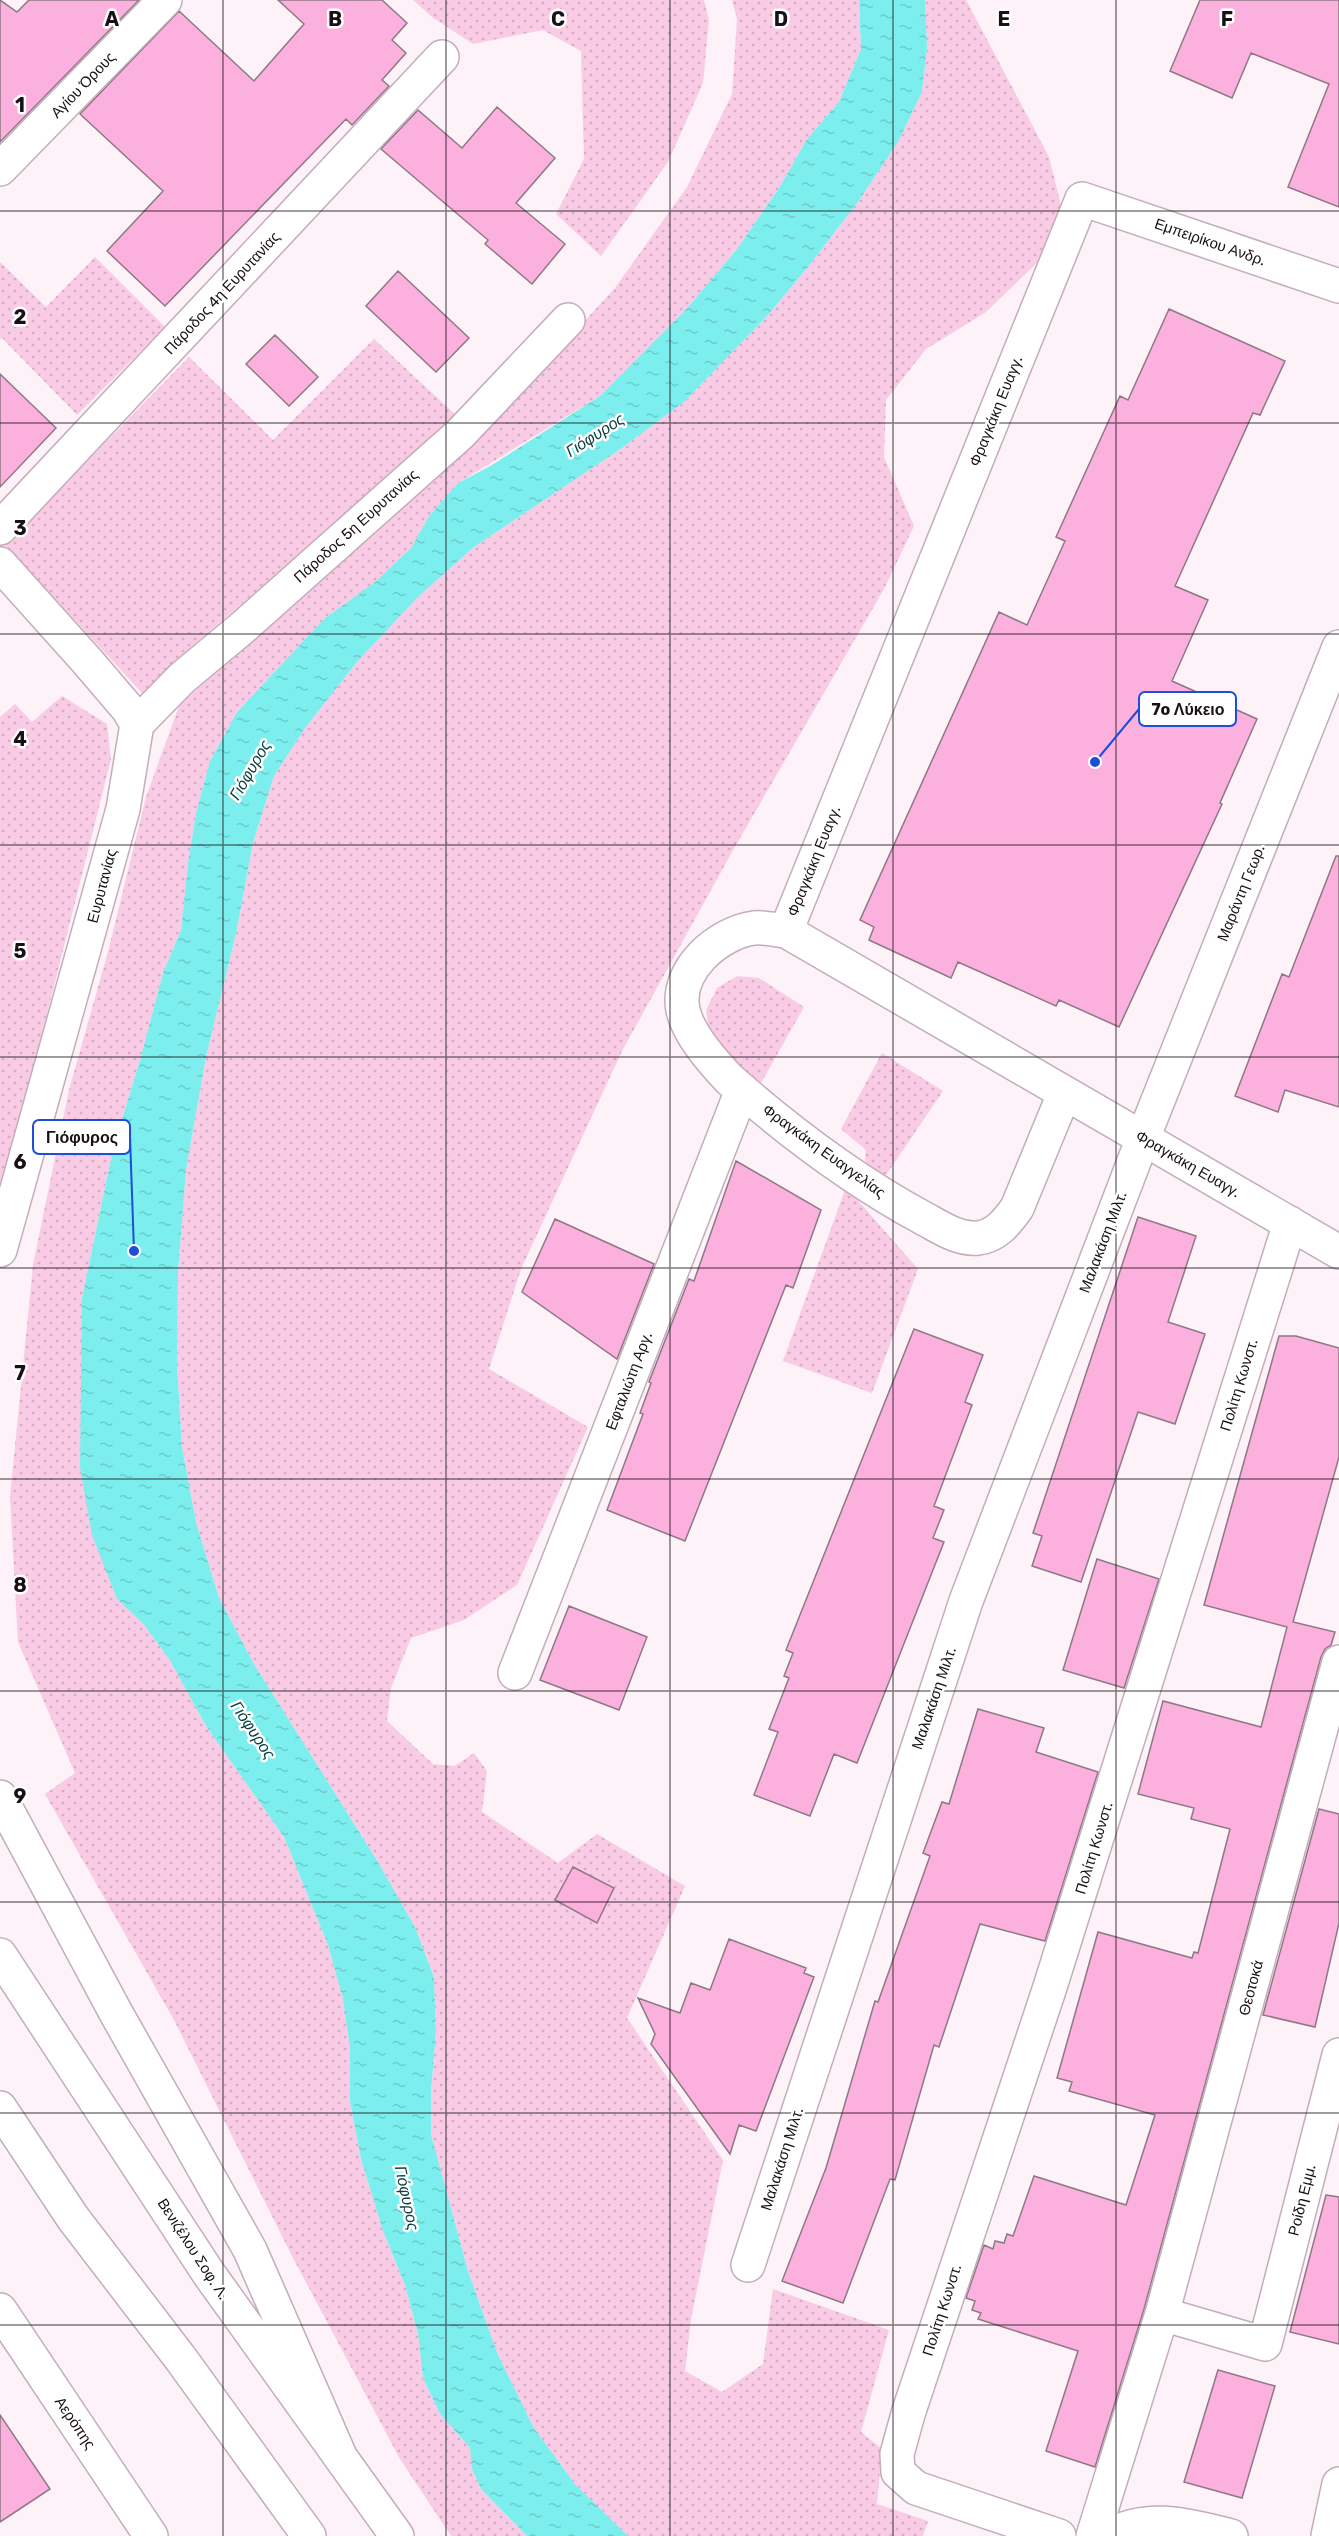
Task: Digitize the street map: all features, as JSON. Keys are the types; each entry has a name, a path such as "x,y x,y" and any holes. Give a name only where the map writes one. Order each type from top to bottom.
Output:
{"street":[{"name":"Αγίου Όρους","path":"0,169 165,0"},
{"name":"Πάροδος 4η Ευρυτανίας","path":"0,528 442,57"},
{"name":"Εμπειρίκου Ανδρ.","path":"1082,199 1339,286"},
{"name":"Φραγκάκη Ευαγγ.","path":"1082,199 786,931 1339,1252"},
{"name":"Πάροδος 5η Ευρυτανίας","path":"137,724 182,678 242,628 460,434 568,320"},
{"path":"0,564 94,669 128,709 137,724"},
{"name":"Μαράντη Γεωρ.","path":"1143,1138 1339,647"},
{"name":"Ευρυτανίας","path":"0,1250 123,809 137,724"},
{"name":"Φραγκάκη Ευαγγελίας","path":"786,931 755,928 729,936 710,947 694,965 683,990 683,1010 694,1033 712,1060 742,1090 864,1185 959,1237 978,1238 992,1234 1007,1222 1017,1208 1064,1094"},
{"name":"Εφταλιώτη Αργ.","path":"515,1672 742,1090"},
{"name":"Μαλακάση Μιλτ.","path":"748,2265 963,1612 1143,1138"},
{"name":"Πολίτη Κωνστ.","path":"1059,2536 927,2493 907,2482 898,2472 897,2454 908,2414 1050,1987 1290,1223"},
{"name":"Θεοτοκά","path":"1093,2536 1162,2314 1339,1662"},
{"path":"0,1797 116,2013 250,2250 340,2456"},
{"name":"Βενιζέλου Σοφ. Λ.","path":"0,1955 208,2274 397,2536"},
{"name":"Ροίδη Εμμ.","path":"1162,2314 1265,2344 1339,2055"},
{"path":"0,2108 73,2218 181,2359 309,2536"},
{"path":"0,2144 73,2218"},
{"name":"Αερόπης","path":"0,2310 151,2536"},
{"path":"1328,2536 1339,2484"},
{"path":"1108,2536 1139,2523 1158,2522 1231,2536"}],"shaded area":[{"path":"413,0 704,0 709,20 703,83 668,162 601,256 556,214 584,159 581,51 543,30 473,44 432,17"},
{"path":"732,0 859,0 861,49 839,102 807,139 779,188 737,249 689,306 600,396 458,483 429,516 411,548 375,582 325,618 237,712 210,761 196,813 181,930 163,973 113,1149 82,1298 117,1599 145,1626 169,1659 206,1726 284,1837 328,1945 343,1999 350,2049 350,2102 361,2159 383,2231 405,2285 418,2334 423,2378 440,2414 470,2448 472,2469 481,2489 527,2536 451,2536 400,2459 293,2258 174,2020 45,1794 75,1773 18,1642 10,1497 33,1265 69,1090 109,948 146,797 179,706 266,623 504,409 615,288 687,187 732,94 737,19"},
{"path":"925,0 966,0 1049,157 1063,213 1040,260 986,312 926,349 886,400 884,457 914,526 884,589 732,852 622,1051 521,1269 489,1369 588,1427 517,1585 464,1620 411,1638 391,1688 387,1721 433,1764 455,1766 474,1753 487,1771 482,1812 558,1863 597,1834 685,1886 627,2018 723,2160 691,2319 685,2371 722,2392 763,2364 773,2289 889,2330 861,2432 882,2449 877,2504 928,2521 923,2536 628,2536 575,2484 534,2428 498,2355 468,2271 431,2134 431,2092 436,2032 434,1976 415,1927 378,1862 254,1664 219,1598 196,1522 182,1447 177,1365 178,1273 186,1170 206,1057 236,934 253,843 274,776 305,728 357,662 419,596 474,547 622,448 684,402 768,315 858,202 898,142 922,92 927,48"},
{"path":"95,257 165,327 77,415 2,338 0,339 0,262 46,307"},
{"path":"374,339 459,418 176,660 143,694 5,545 189,357 273,440"},
{"path":"62,696 107,724 111,759 0,1201 0,717 15,704 32,722"},
{"path":"737,976 759,978 804,1007 761,1083 753,1090 709,1033 706,1010 717,988"},
{"path":"882,1053 943,1091 884,1178 865,1164 866,1150 841,1129"},
{"path":"846,1187 918,1269 872,1393 783,1361"}],"water":[{"path":"859,0 925,0 927,48 922,92 898,142 858,202 768,315 684,402 622,448 474,547 419,596 357,662 305,728 274,776 253,843 236,934 206,1057 186,1170 178,1273 177,1365 182,1447 196,1522 219,1598 254,1664 378,1862 415,1927 434,1977 436,2032 431,2092 431,2134 468,2271 498,2355 534,2428 575,2484 628,2536 527,2536 481,2489 472,2469 470,2448 440,2414 423,2378 418,2334 405,2285 383,2231 361,2159 350,2102 350,2049 343,1999 328,1945 284,1837 206,1726 169,1659 145,1626 117,1599 92,1535 80,1467 82,1298 113,1149 163,973 181,930 196,813 210,761 237,712 325,618 375,582 411,548 429,516 458,483 492,465 600,396 689,306 737,249 779,188 807,139 839,102 861,49"}],"building":[{"path":"0,0 17,12 29,0 139,0 0,142"},
{"path":"278,0 382,0 407,23 392,40 406,53 382,80 389,86 352,125 346,119 165,306 107,251 163,191 80,114 179,11 254,81 304,24"},
{"path":"1200,0 1339,0 1339,207 1288,187 1329,84 1251,53 1232,98 1170,71"},
{"path":"497,107 555,158 516,203 565,244 532,284 485,244 488,240 381,149 418,110 462,148"},
{"path":"398,271 469,338 436,372 366,306"},
{"path":"1169,309 1285,361 1260,415 1253,413 1175,586 1208,600 1172,681 1257,719 1220,803 1222,804 1119,1027 1059,1000 1056,1006 958,962 951,978 869,940 874,927 860,920 999,612 1027,625 1065,541 1056,537 1120,396 1128,400"},
{"path":"275,335 318,377 289,406 246,364"},
{"path":"0,374 56,428 0,487"},
{"path":"1336,856 1339,856 1339,1107 1285,1090 1278,1112 1235,1096 1282,974 1289,977"},
{"path":"736,1161 821,1210 793,1288 786,1285 685,1541 607,1510 643,1414 640,1413 651,1383 649,1382 689,1279 694,1281"},
{"path":"1138,1217 1196,1236 1168,1322 1205,1334 1175,1424 1138,1412 1081,1582 1032,1566 1042,1536 1033,1533"},
{"path":"555,1219 654,1264 617,1359 522,1292"},
{"path":"914,1329 983,1355 965,1402 972,1405 934,1506 944,1510 933,1538 944,1542 857,1763 834,1754 810,1816 754,1795 778,1732 769,1729 789,1678 784,1676 793,1653 786,1650"},
{"path":"1279,1336 1296,1336 1339,1348 1339,1457 1293,1622 1335,1632 1331,1645 1325,1649 1321,1657 1144,2309 1095,2467 1046,2451 1078,2351 978,2319 981,2313 972,2310 975,2301 966,2298 984,2245 993,2249 995,2241 1004,2243 1007,2234 1013,2236 1034,2176 1126,2205 1155,2115 1069,2091 1072,2082 1057,2078 1098,1932 1192,1958 1194,1952 1198,1953 1230,1829 1191,1819 1194,1808 1138,1794 1163,1701 1261,1727 1287,1627 1204,1605"},
{"path":"1097,1559 1159,1579 1124,1688 1063,1670"},
{"path":"569,1606 647,1637 619,1710 540,1680"},
{"path":"978,1709 1044,1728 1036,1752 1098,1772 1045,1941 980,1924 939,2047 934,2045 895,2180 890,2179 843,2303 782,2281 826,2168 875,2001 878,2002 930,1856 923,1853 942,1802 949,1804"},
{"path":"1319,1809 1339,1814 1339,1923 1315,2027 1263,2015"},
{"path":"573,1867 614,1888 597,1923 555,1900"},
{"path":"729,1939 806,1968 804,1973 814,1977 756,2131 739,2125 730,2154 651,2044 655,2034 638,1998 680,2013 691,1983 710,1990"},
{"path":"1326,2195 1339,2197 1339,2344 1290,2332"},
{"path":"1218,2370 1275,2386 1242,2498 1184,2482"},
{"path":"0,2415 50,2489 0,2522"}],"place":[{"name":"7o Λύκειο","path":"1095,762"},
{"name":"Γιόφυρος","path":"134,1251"}]}
